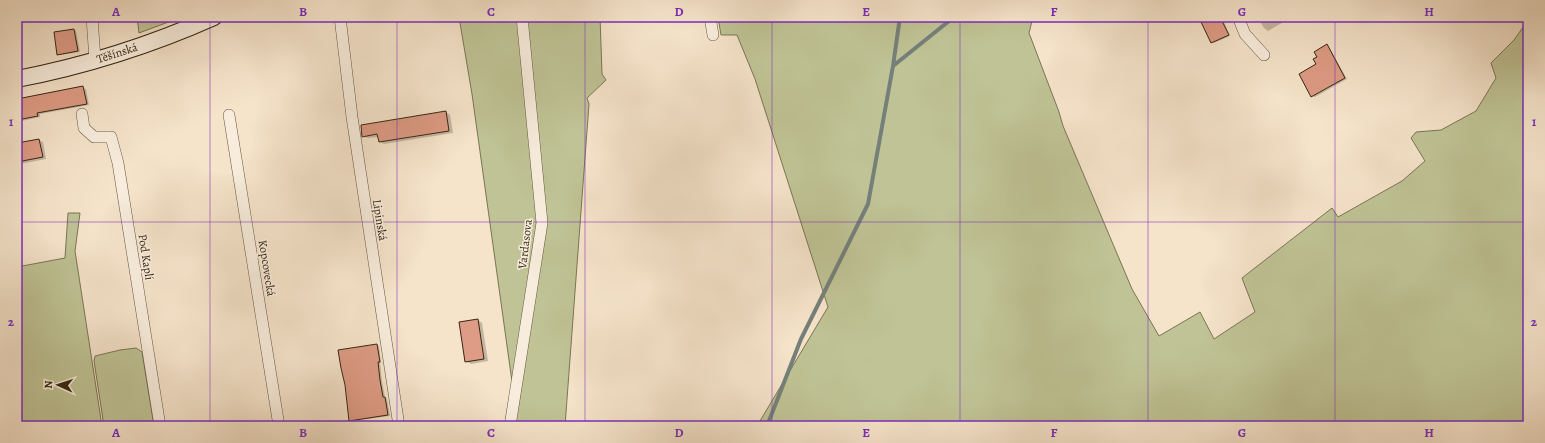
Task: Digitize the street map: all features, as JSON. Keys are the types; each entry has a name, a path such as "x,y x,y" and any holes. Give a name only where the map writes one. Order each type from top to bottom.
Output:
{"main road":[{"name":"Těšínská","path":"17,80 115,55 176,33 214,17"}],"street":[{"path":"92,17 95,60"},
{"name":"Lipinská","path":"340,17 352,117 399,426"},
{"name":"Vardasova","path":"510,426 542,223 522,17"},
{"path":"710,17 713,35"},
{"path":"1238,17 1245,34 1264,55"},
{"name":"Pod Kaplí","path":"82,114 84,128 94,137 111,137 118,163 160,426"},
{"name":"Kopcovecká","path":"229,115 280,426"}],"green space":[{"path":"137,17 182,17 139,33"},
{"path":"459,17 600,17 602,74 606,80 587,98 589,104 565,426 510,426 514,396 472,94"},
{"path":"718,17 1033,17 1029,33 1063,126 1132,289 1159,336 1200,312 1214,339 1255,312 1242,278 1332,208 1338,217 1402,181 1425,161 1411,138 1416,132 1441,130 1476,111 1496,78 1491,63 1514,40 1528,20 1528,426 757,426 828,307 755,79 737,35 721,35"},
{"path":"68,213 80,213 75,251 102,426 17,426 17,267 65,258"},
{"path":"136,348 142,352 154,426 104,426 94,361 95,356"}],"building":[{"path":"1211,17 1220,17 1229,35 1211,43 1201,22"},
{"path":"74,29 78,51 57,55 54,32"},
{"path":"1327,44 1345,78 1311,97 1299,74 1316,64 1313,59 1317,57 1314,52"},
{"path":"83,86 87,104 37,113 38,116 17,120 17,99"},
{"path":"446,111 449,131 379,142 377,134 362,137 361,125"},
{"path":"39,139 43,157 17,162 17,143"},
{"path":"478,319 484,359 465,362 459,322"},
{"path":"377,344 380,362 378,362 380,380 388,415 349,421 345,385 338,350"}],"waterway":[{"path":"893,66 900,17"},
{"path":"767,426 801,339 868,204 893,66 954,17"}]}
